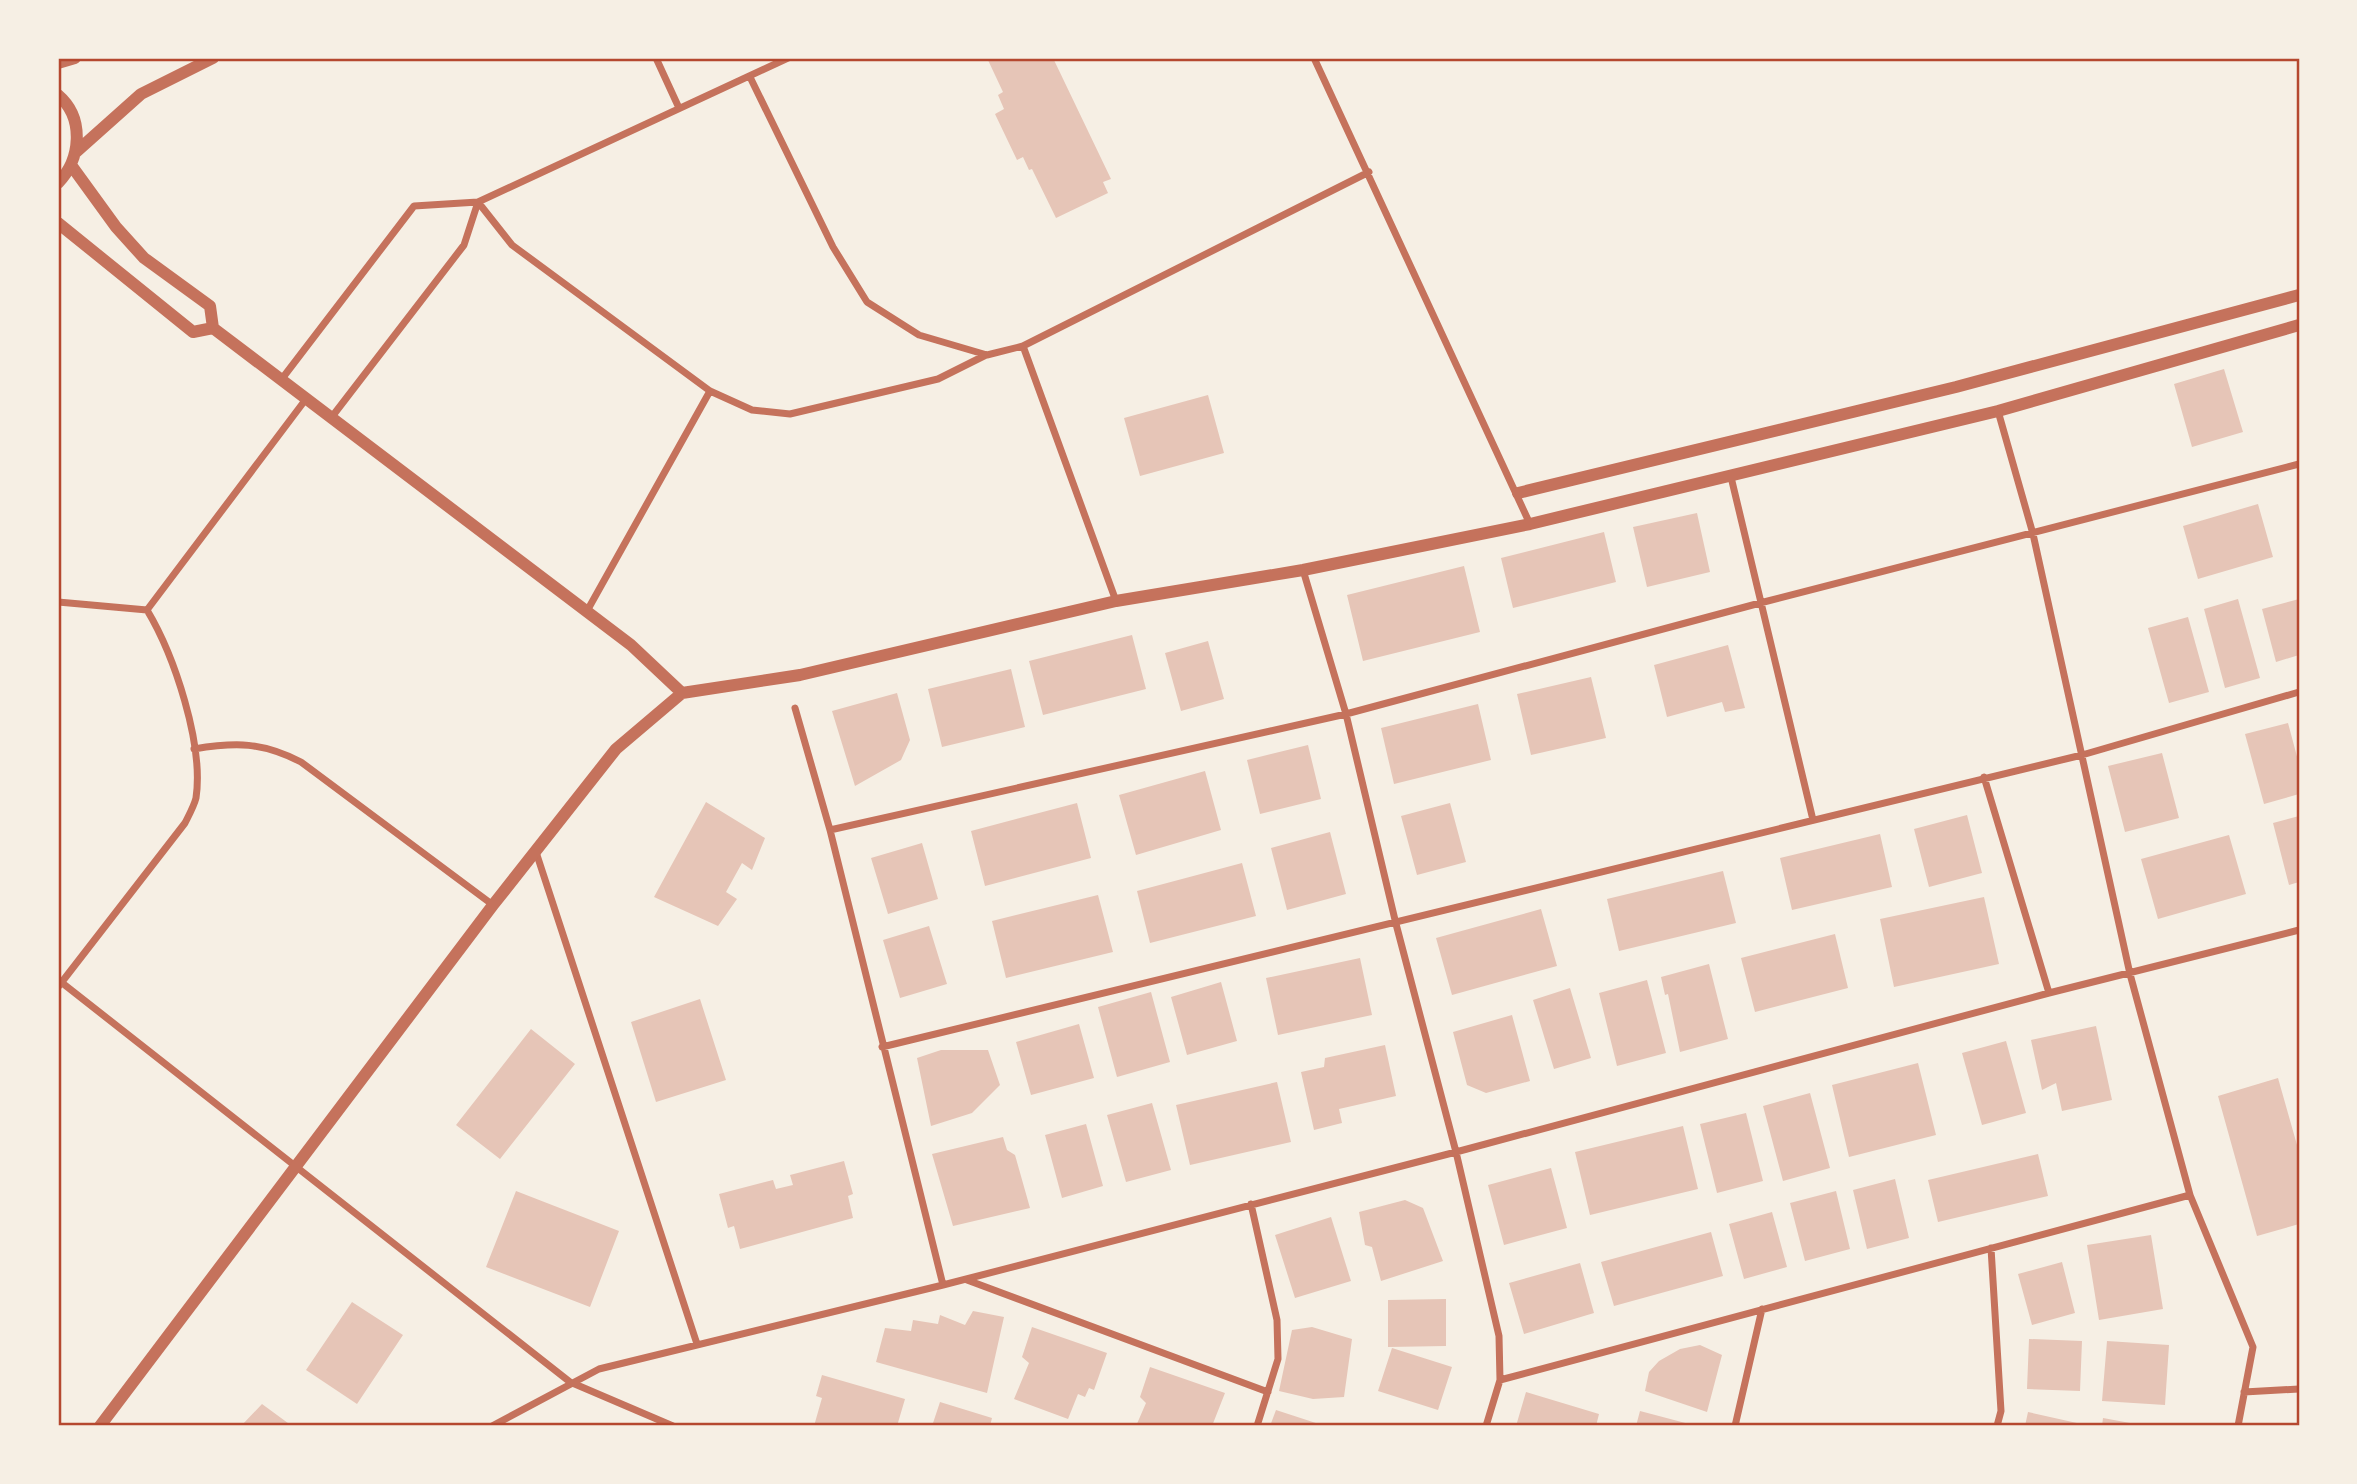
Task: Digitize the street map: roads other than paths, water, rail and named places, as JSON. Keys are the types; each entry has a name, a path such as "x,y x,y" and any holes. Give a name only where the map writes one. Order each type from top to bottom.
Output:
{"street":[{"path":"58,63 75,58"},
{"path":"76,152 141,94 213,58"},
{"path":"656,58 679,108"},
{"path":"281,380 414,206 478,202 788,58"},
{"path":"1314,58 1518,493 1530,524"},
{"path":"750,77 833,247 867,302 919,335 987,355"},
{"path":"58,95 73,115 77,133 76,152 71,165 58,183"},
{"path":"71,165 116,226 144,258 210,306 212,328 631,645 682,693"},
{"path":"478,202 512,245 710,391 752,410 790,414 938,379 987,355 1023,346 1368,172"},
{"path":"331,418 464,245 478,202"},
{"path":"58,223 193,332 212,328"},
{"path":"1518,493 1956,387 2299,295"},
{"path":"100,1426 493,905 615,749 682,693 800,675 1116,601 1303,570 1530,524 1998,411 2299,325"},
{"path":"1023,346 1116,601"},
{"path":"587,611 710,391"},
{"path":"148,610 306,399"},
{"path":"1998,411 2033,534 2130,974 2190,1195 2253,1347 2238,1426"},
{"path":"830,830 1346,714 1760,603 2299,464"},
{"path":"1731,477 1813,820"},
{"path":"1303,570 1346,714 1396,924 1456,1152 1499,1336 1500,1380 1486,1426"},
{"path":"58,602 148,610"},
{"path":"148,610 175,664 194,749 196,799 185,823 60,985 570,1382 673,1426"},
{"path":"882,1047 2082,755 2299,692"},
{"path":"795,708 830,830 943,1285"},
{"path":"194,749 233,742 277,749 301,762 493,905"},
{"path":"1984,777 2049,993"},
{"path":"535,852 697,1344"},
{"path":"492,1426 570,1382 599,1369 943,1285 1456,1152 2049,993 2299,930"},
{"path":"1500,1380 2190,1195"},
{"path":"1251,1204 1277,1320 1278,1359 1256,1426"},
{"path":"1991,1248 2001,1411 1997,1426"},
{"path":"966,1279 1268,1392"},
{"path":"1735,1426 1762,1309"},
{"path":"2244,1392 2299,1389"}]}
